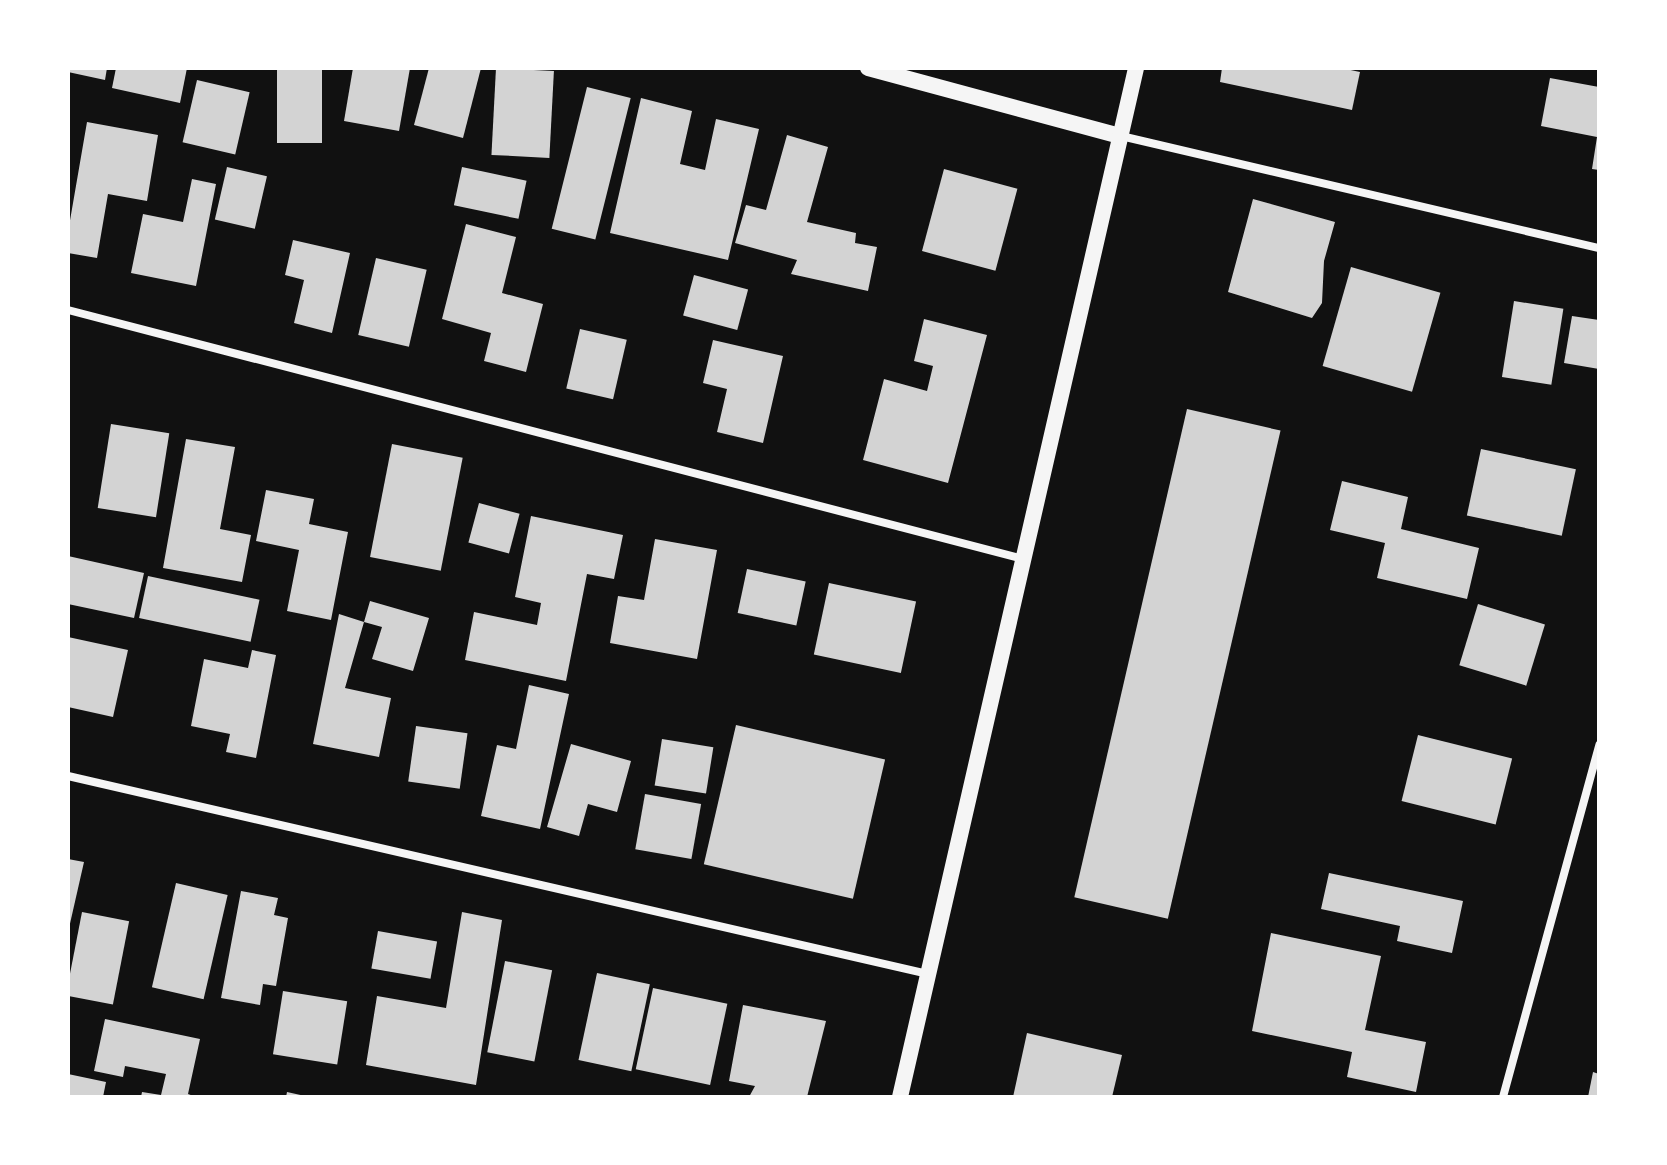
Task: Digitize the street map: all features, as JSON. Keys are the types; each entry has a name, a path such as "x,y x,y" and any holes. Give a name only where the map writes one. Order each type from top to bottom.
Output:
{"main road":[{"path":"868,68 1120,136"},
{"path":"900,1097 1136,68"}],"street":[{"path":"1120,136 1599,248"},
{"path":"68,310 1023,559"},
{"path":"1503,1097 1599,745"},
{"path":"68,776 928,974"}],"building":[{"path":"68,68 107,68 105,80 68,72"},
{"path":"116,68 187,68 180,103 112,88"},
{"path":"277,68 322,68 322,143 277,143"},
{"path":"353,68 410,68 399,131 344,121"},
{"path":"429,68 481,68 463,138 414,125"},
{"path":"496,68 554,71 549,158 491,155"},
{"path":"1222,68 1341,68 1360,72 1352,110 1220,82"},
{"path":"1550,78 1599,87 1599,170 1592,169 1597,137 1541,126"},
{"path":"197,80 250,92 235,155 183,142"},
{"path":"587,87 631,98 595,240 552,229"},
{"path":"641,98 692,111 680,164 705,170 716,119 759,129 728,260 610,233"},
{"path":"87,122 158,135 147,201 108,194 97,258 68,253 68,232"},
{"path":"787,135 828,147 807,222 856,233 855,243 877,247 868,291 791,274 797,260 735,243 746,205 766,210"},
{"path":"227,167 267,176 255,229 215,220"},
{"path":"462,167 527,181 518,219 454,205"},
{"path":"944,169 1017,189 995,271 922,251"},
{"path":"192,179 216,184 196,286 131,273 143,214 183,222"},
{"path":"1253,199 1335,222 1324,261 1322,303 1312,318 1228,292"},
{"path":"466,224 516,237 502,293 543,304 526,372 484,361 491,333 442,319"},
{"path":"293,240 350,253 332,333 294,323 304,280 285,275"},
{"path":"376,258 427,270 409,347 358,335"},
{"path":"1351,267 1440,293 1412,392 1323,366"},
{"path":"694,275 748,289 737,330 683,316"},
{"path":"1514,301 1563,309 1551,385 1502,377"},
{"path":"1572,316 1599,320 1599,369 1564,363"},
{"path":"924,319 987,335 948,483 863,460 884,379 927,391 933,366 914,361"},
{"path":"580,329 627,340 613,399 566,388"},
{"path":"713,340 783,356 763,443 717,432 727,389 703,383"},
{"path":"1187,409 1281,431 1168,919 1074,897"},
{"path":"111,424 169,433 156,517 98,508"},
{"path":"186,439 235,447 220,529 251,535 242,582 163,568"},
{"path":"392,444 463,458 441,571 370,557"},
{"path":"1481,449 1576,469 1562,536 1467,516"},
{"path":"1342,481 1408,497 1401,529 1479,548 1467,599 1377,578 1385,543 1330,530"},
{"path":"266,490 314,499 309,524 348,532 331,620 287,611 299,550 256,541"},
{"path":"479,503 520,514 509,553 468,543"},
{"path":"531,516 623,535 614,579 587,574 566,681 465,660 474,612 537,625 541,603 515,597"},
{"path":"655,539 717,550 697,659 610,643 618,596 644,600"},
{"path":"68,556 144,573 134,618 68,604"},
{"path":"747,569 806,581 796,625 738,613"},
{"path":"148,576 260,600 251,642 139,618"},
{"path":"829,583 916,602 901,673 814,654"},
{"path":"370,601 429,618 413,671 372,659 382,627 364,622"},
{"path":"1478,604 1545,624 1526,686 1459,665"},
{"path":"339,614 364,622 345,688 391,698 379,757 313,744"},
{"path":"68,637 128,650 113,717 68,707"},
{"path":"252,650 276,655 256,758 226,752 230,734 191,726 204,659 248,668"},
{"path":"529,685 569,694 540,829 481,816 497,745 516,749"},
{"path":"736,725 885,759 853,899 704,864"},
{"path":"416,726 467,733 460,789 408,781"},
{"path":"1418,735 1512,758 1496,824 1402,801"},
{"path":"662,739 713,747 706,794 655,785"},
{"path":"571,744 631,761 617,812 588,804 579,836 547,827"},
{"path":"645,794 701,804 691,859 635,849"},
{"path":"68,859 84,862 69,928 68,927"},
{"path":"1329,873 1463,901 1452,953 1397,941 1400,926 1321,909"},
{"path":"176,883 228,895 204,999 152,987"},
{"path":"241,891 278,898 274,915 288,918 276,986 263,984 260,1005 221,998"},
{"path":"82,912 129,921 113,1005 68,996"},
{"path":"462,912 502,920 476,1085 366,1065 377,996 446,1008"},
{"path":"378,931 437,941 430,979 371,968"},
{"path":"1271,933 1381,956 1365,1030 1426,1042 1416,1092 1347,1077 1352,1052 1252,1031"},
{"path":"505,961 552,970 534,1061 487,1052"},
{"path":"597,973 650,984 631,1071 578,1060"},
{"path":"653,988 727,1004 710,1085 636,1069"},
{"path":"283,991 347,1001 337,1064 273,1054"},
{"path":"743,1005 826,1021 807,1097 749,1097 755,1086 729,1081"},
{"path":"105,1019 200,1039 188,1094 196,1097 141,1097 142,1092 161,1095 166,1074 125,1066 123,1077 94,1071"},
{"path":"1027,1033 1122,1055 1112,1097 1013,1097"},
{"path":"1593,1072 1599,1074 1599,1097 1588,1097"},
{"path":"68,1074 106,1082 103,1097 68,1097"},
{"path":"287,1092 305,1096 305,1097 286,1097"}]}
